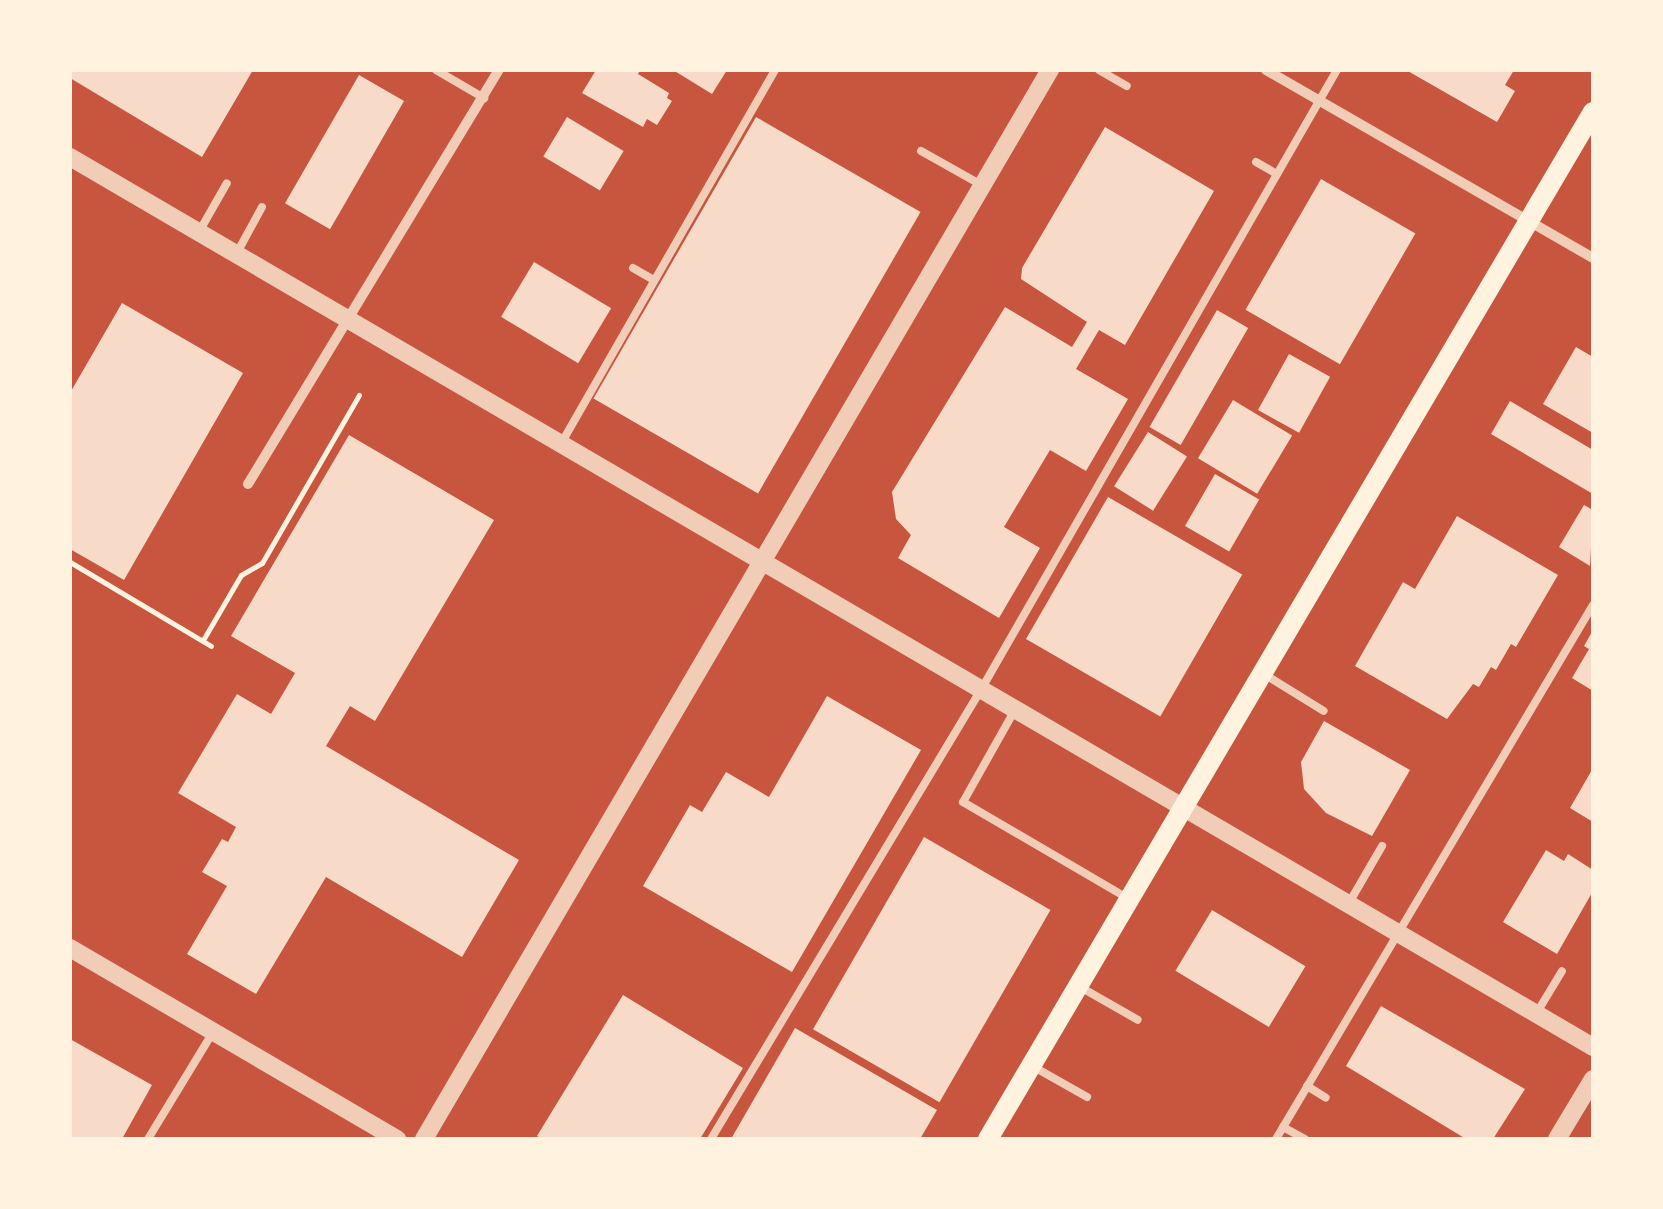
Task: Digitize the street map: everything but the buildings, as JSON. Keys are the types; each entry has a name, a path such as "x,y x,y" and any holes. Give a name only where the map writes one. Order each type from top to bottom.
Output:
{"main road":[{"path":"988,1139 1593,112"}],"street":[{"path":"248,484 351,320 499,70"},
{"path":"424,1139 766,561 1050,70"},
{"path":"1266,70 1593,258"},
{"path":"70,157 1593,1047"},
{"path":"70,948 397,1139"},
{"path":"1557,1139 1593,1079"}],"lane":[{"path":"436,70 484,98"},
{"path":"562,442 775,70"},
{"path":"1099,70 1127,86"},
{"path":"712,1139 982,688 1337,70"},
{"path":"921,151 983,186"},
{"path":"1256,162 1277,174"},
{"path":"199,232 227,182"},
{"path":"236,253 262,207"},
{"path":"633,268 654,280"},
{"path":"1276,1139 1593,604"},
{"path":"1262,673 1324,712"},
{"path":"1016,708 962,802 1129,898"},
{"path":"1349,904 1382,846"},
{"path":"1536,1014 1562,972"},
{"path":"1078,986 1138,1020"},
{"path":"148,1139 213,1032"},
{"path":"1031,1066 1087,1096"},
{"path":"1308,1086 1326,1098"},
{"path":"1283,1126 1305,1139"}],"path":[{"path":"203,640 241,575 262,563 359,395"},
{"path":"70,562 211,646"}]}
